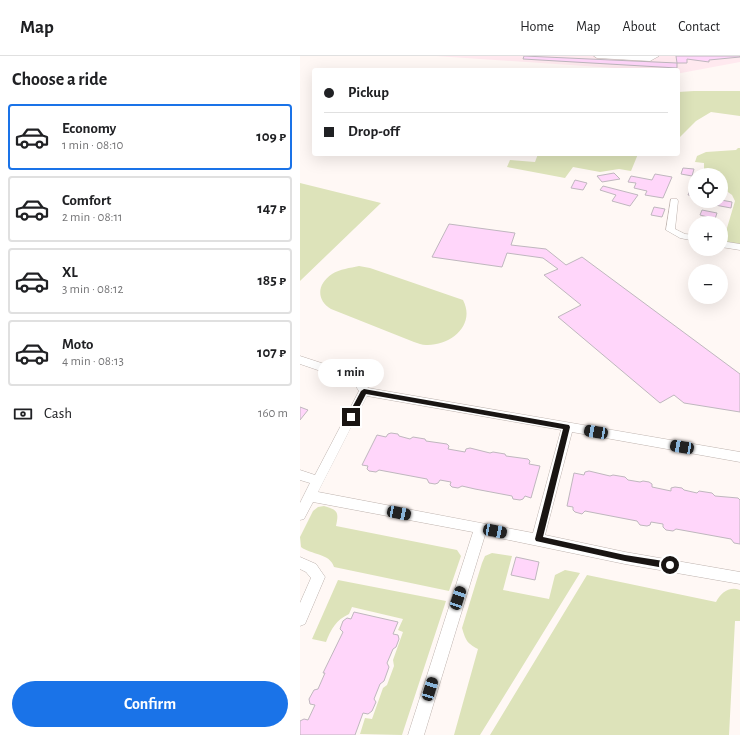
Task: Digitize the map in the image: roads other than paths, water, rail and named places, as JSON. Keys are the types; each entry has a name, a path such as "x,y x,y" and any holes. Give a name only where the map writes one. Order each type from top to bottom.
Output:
{"lane":[{"path":"597,56 650,59 656,56"},
{"path":"674,201 670,230 688,237"},
{"path":"728,245 740,247"},
{"path":"300,360 357,379 364,391 740,457"},
{"path":"300,515 364,391"},
{"path":"538,539 566,427"},
{"path":"300,475 318,481"},
{"path":"310,496 538,539 625,558 740,578"},
{"path":"416,735 481,528"},
{"path":"300,563 311,568 318,577 300,619"}]}
